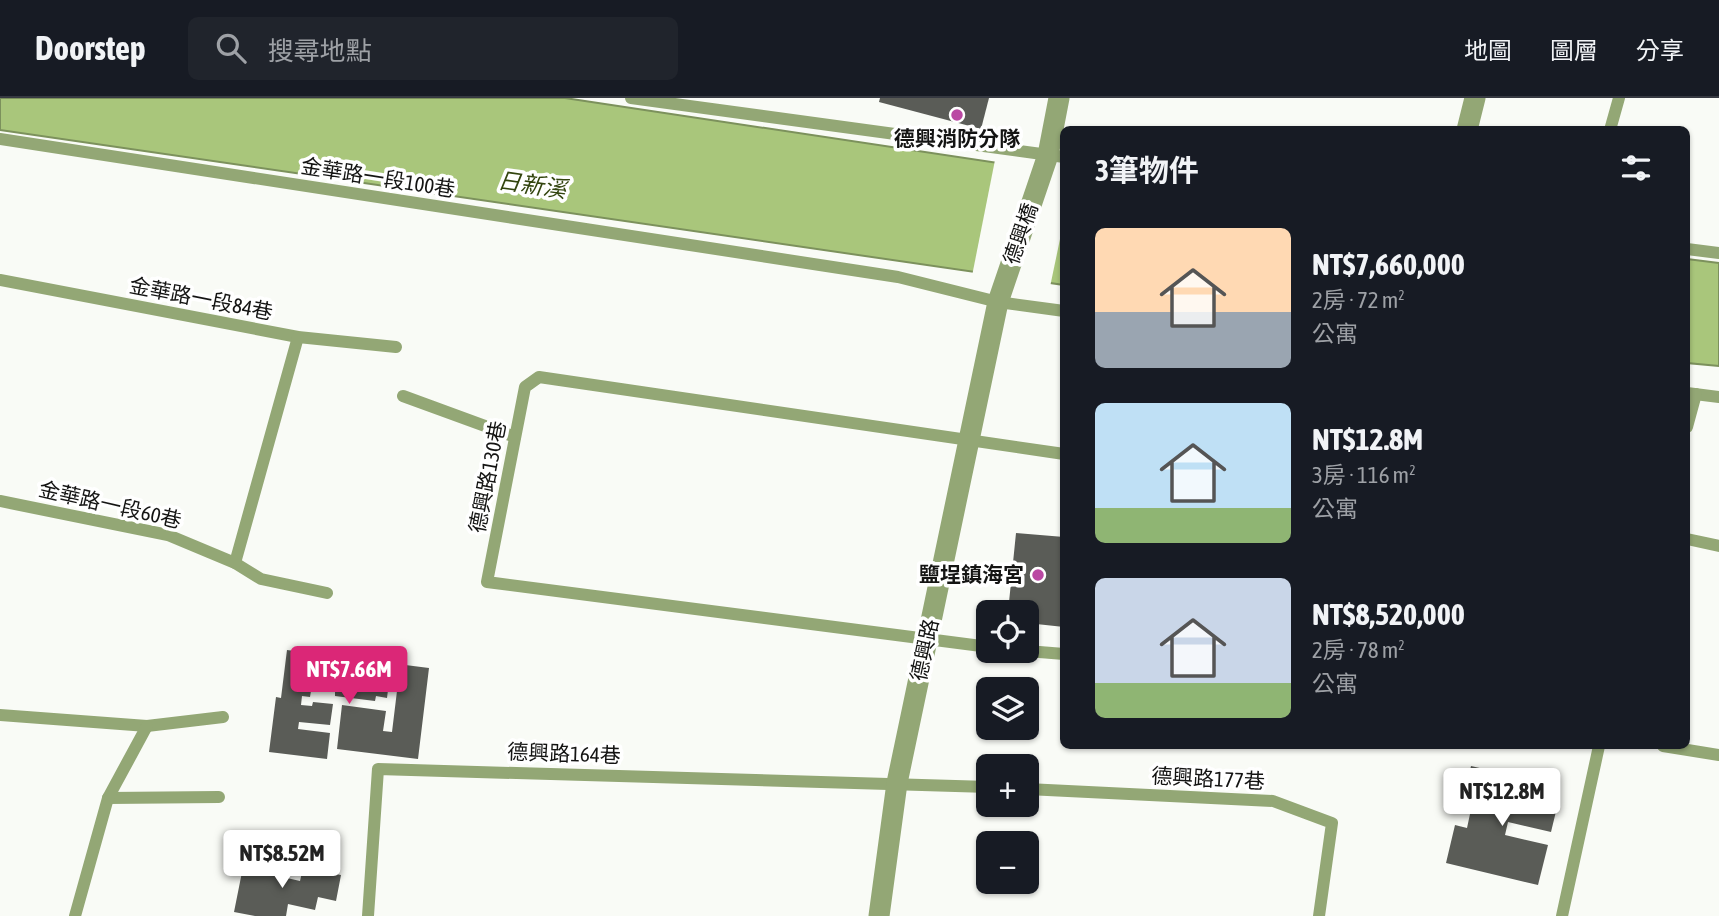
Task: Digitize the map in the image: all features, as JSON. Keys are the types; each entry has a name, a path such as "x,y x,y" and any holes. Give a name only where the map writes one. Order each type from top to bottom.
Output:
{"street":[{"path":"1052,159 1059,98"},
{"path":"1468,126 1475,98"},
{"name":"德興橋","path":"998,302 1052,159"},
{"name":"德興路","path":"879,916 897,783 998,302"}],"lane":[{"path":"631,98 1052,159"},
{"path":"1611,126 1619,98"},
{"name":"金華路一段100巷","path":"0,139 898,277 998,302 1060,310"},
{"path":"1690,249 1719,253"},
{"name":"金華路一段84巷","path":"0,280 298,337 396,347"},
{"path":"235,563 298,337"},
{"name":"德興路130巷","path":"927,641 486,582 525,387 539,377 1060,453"},
{"path":"1691,394 1719,397"},
{"path":"403,396 515,437"},
{"name":"金華路一段60巷","path":"0,502 169,535 235,563 261,579 327,593"},
{"path":"1690,540 1719,547"},
{"path":"927,641 976,646"},
{"path":"1039,652 1060,654"},
{"path":"0,715 147,726 223,717"},
{"path":"75,916 108,798 147,726"},
{"path":"1562,916 1598,749"},
{"path":"1682,749 1719,755"},
{"name":"德興路164巷","path":"368,916 378,769 897,783"},
{"path":"897,783 976,786"},
{"name":"德興路177巷","path":"1039,790 1273,801 1332,823 1319,916"},
{"path":"108,798 219,797"}],"water":[{"name":"日新溪","path":"0,98 565,98 1060,172 1060,284 0,130"},
{"path":"1690,259 1719,263 1719,366 1690,363"}],"pier":[{"path":"995,160 1060,169 1060,239 1050,287 972,276"}],"building":[{"name":"德興消防分隊","path":"880,98 989,98 981,129 879,102"},
{"name":"鹽埕鎮海宮","path":"1016,533 1060,537 1060,627 1039,624 1039,600 1009,600"},
{"path":"287,650 429,668 418,759 337,749 342,705 386,711 383,731 392,732 397,691 388,690 387,698 376,696 375,701 335,696 335,691 321,689 322,680 313,679 310,697 302,696 301,705 312,706 313,702 333,704 330,725 299,722 298,729 330,733 327,759 269,752 276,697 281,698"},
{"path":"1471,766 1510,775 1507,786 1559,799 1551,832 1508,822 1505,835 1548,845 1538,885 1446,863 1455,825 1467,828 1473,800 1464,798"},
{"path":"244,862 289,871 287,878 300,881 303,868 341,875 336,901 318,897 315,910 288,904 286,916 255,916 234,912"}],"place":[{"name":"德興消防分隊","path":"957,115"},
{"name":"鹽埕鎮海宮","path":"1038,575"}]}
